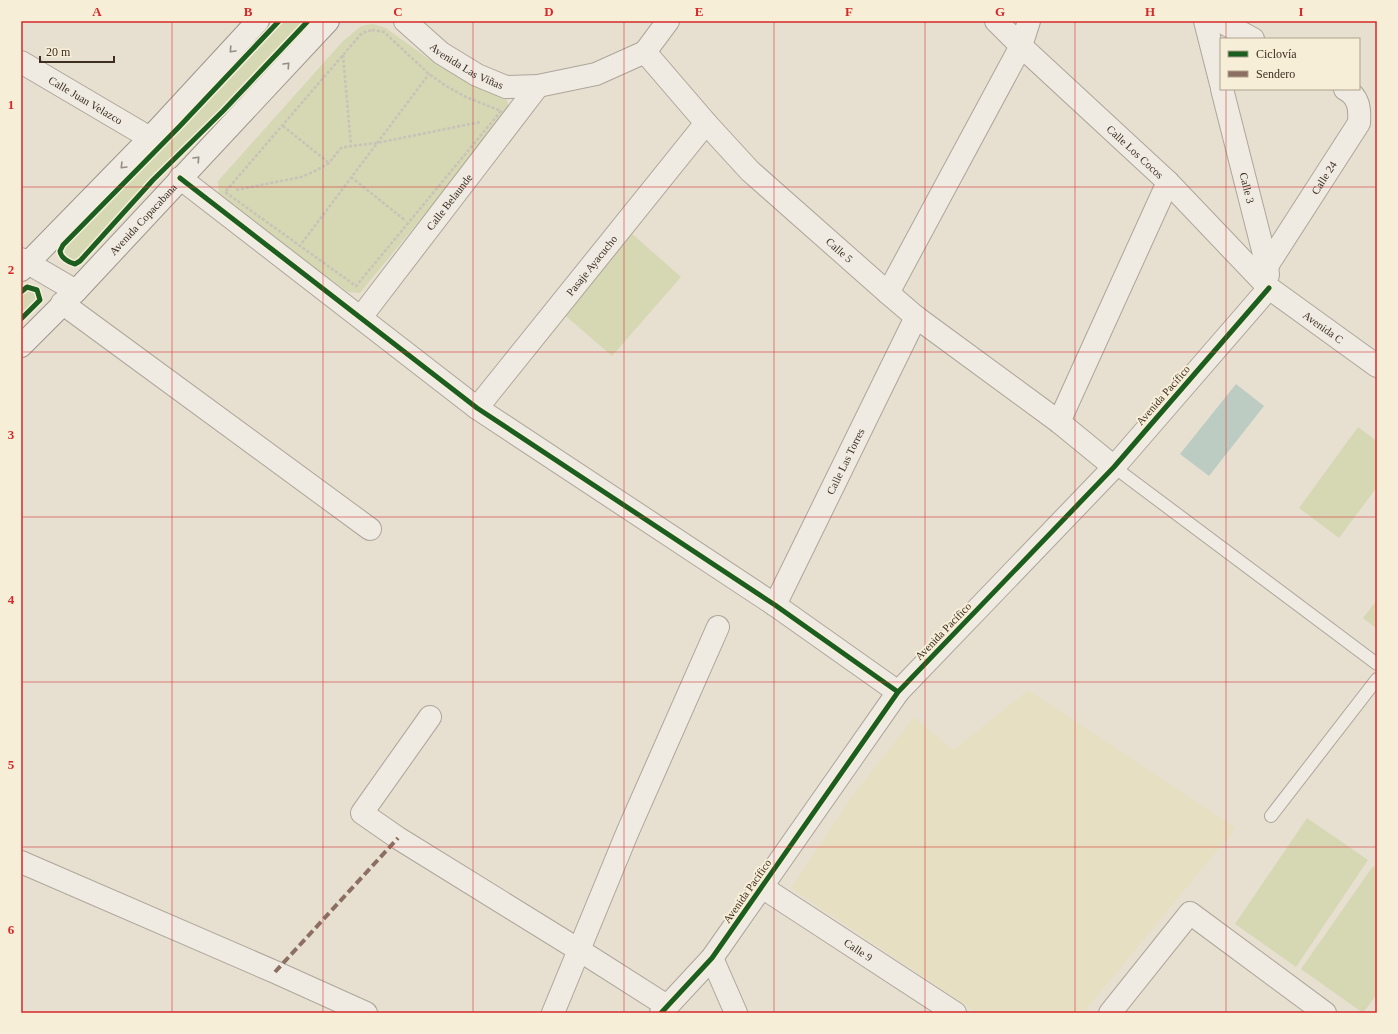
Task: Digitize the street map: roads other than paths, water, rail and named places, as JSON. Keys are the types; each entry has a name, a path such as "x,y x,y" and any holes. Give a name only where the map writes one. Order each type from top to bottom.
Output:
{"street":[{"path":"258,21 150,138 23,264 69,297 370,529"},
{"name":"Avenida Copacabana","path":"21,346 69,297 328,21"},
{"name":"Avenida Las Viñas","path":"405,21 441,53 477,75 506,87 538,86 596,74 645,52"},
{"path":"645,52 668,21"},
{"name":"Calle Los Cocos","path":"996,21 1168,182 1269,288"},
{"path":"888,292 1021,46 1029,21"},
{"path":"1205,21 1220,80"},
{"path":"1220,21 1251,38"},
{"name":"Calle 5","path":"645,52 706,123 750,171 916,317 1059,422 1114,467"},
{"name":"Calle Juan Velazco","path":"21,62 150,138"},
{"name":"Calle Belaunde","path":"361,318 538,86"},
{"name":"Calle 3","path":"1222,90 1267,266 1269,288"},
{"name":"Calle 24","path":"1267,266 1359,123 1360,107 1353,93 1347,90"},
{"name":"Pasaje Ayacucho","path":"477,408 706,123"},
{"path":"180,178 477,408 775,605 898,692"},
{"path":"1059,422 1168,182"},
{"name":"Avenida C","path":"1269,288 1377,366"},
{"name":"Avenida Pacífico","path":"664,1010 712,958 898,692 1114,467 1269,288"},
{"name":"Calle Las Torres","path":"775,605 916,317"},
{"path":"553,1013 628,831 718,627"},
{"path":"430,717 362,813 398,838 579,950 664,1010"},
{"path":"21,862 366,1013"},
{"name":"Calle 9","path":"762,886 955,1013"},
{"path":"1110,1013 1190,913 1326,1013"},
{"path":"712,958 736,1013"}],"lane":[{"path":"1114,467 1377,664"},
{"path":"1271,816 1377,679"}]}
